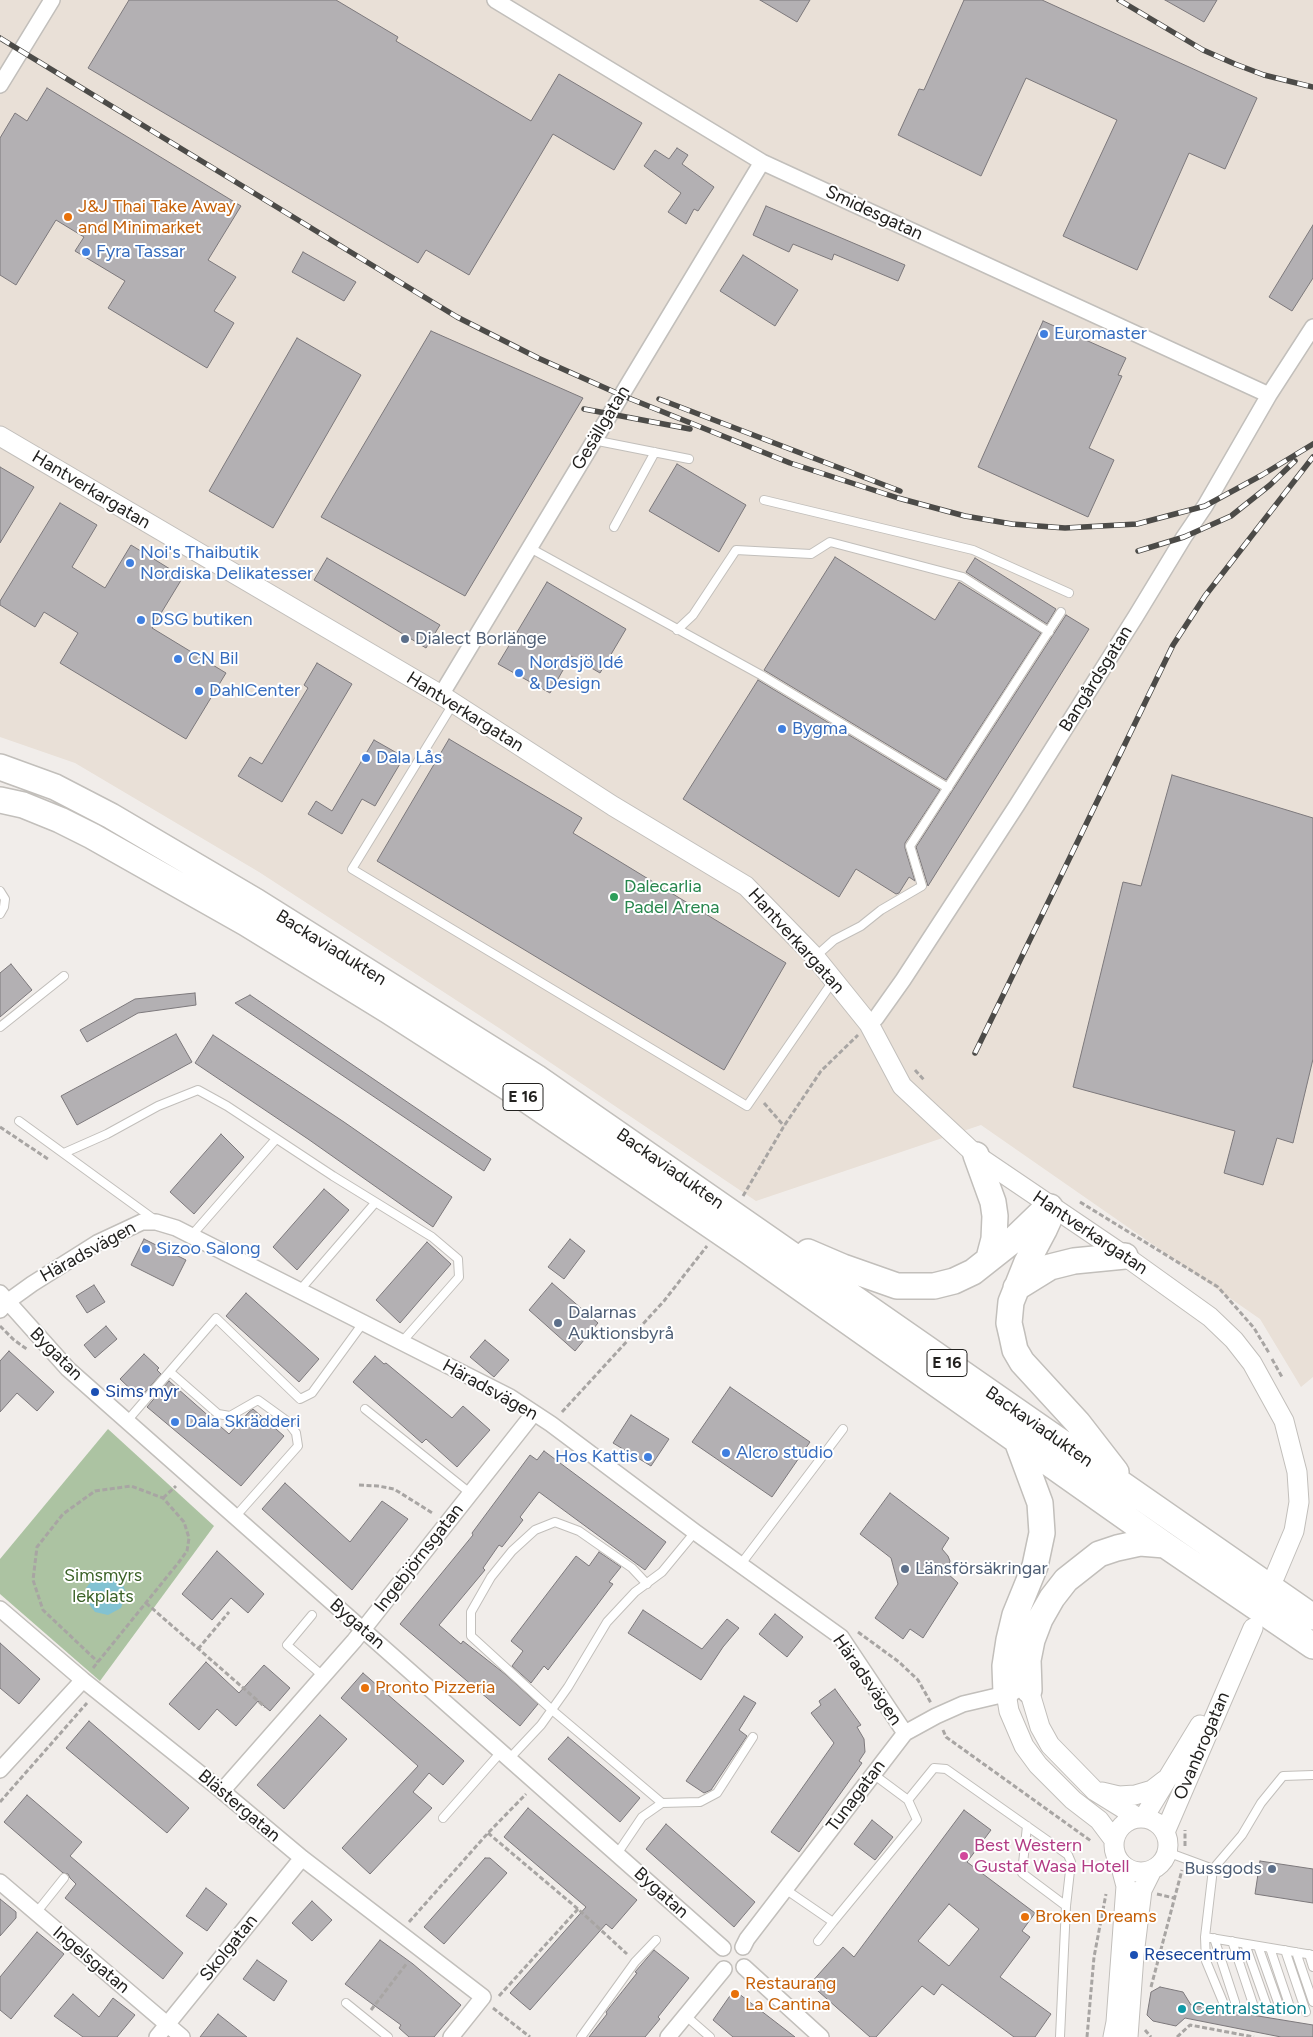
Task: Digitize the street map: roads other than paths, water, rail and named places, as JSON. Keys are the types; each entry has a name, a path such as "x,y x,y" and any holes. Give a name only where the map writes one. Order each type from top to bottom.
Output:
{"highway":[{"name":"Backaviadukten","path":"0,766 55,787 111,816 274,912 536,1077 761,1232 1133,1494 1313,1617"},
{"name":"Backaviadukten","path":"0,800 38,811 92,836 246,923 389,1011 521,1096 756,1257 1165,1545 1313,1646"},
{"path":"976,1155 993,1202 995,1216 994,1239 989,1258"},
{"path":"761,1232 843,1267 897,1286 934,1286 954,1281 973,1272 1050,1207"},
{"path":"1050,1207 1044,1230 1026,1262 1011,1302 1009,1323 1015,1350 1078,1423 1133,1494"},
{"path":"1016,1288 1050,1266 1074,1261 1125,1256"},
{"path":"1017,1692 1005,1666 1009,1640 1015,1615 1035,1566 1042,1533 1040,1503 1018,1441"},
{"path":"1017,1692 1040,1619 1052,1598 1066,1580 1099,1554 1140,1543 1165,1545"}],"street":[{"path":"0,85 52,0"},
{"name":"Smidesgatan","path":"495,0 762,162 1269,395"},
{"name":"Gesällgatan","path":"447,700 530,548 593,440 762,162"},
{"name":"Bangårdsgatan","path":"869,1024 876,1018 903,980 1127,631 1184,536 1205,506 1269,395 1313,327"},
{"name":"Hantverkargatan","path":"0,436 447,700 613,806 746,886 815,957 869,1024 902,1086 976,1155 1050,1207 1125,1256 1210,1317 1234,1340 1252,1363 1284,1421 1298,1472 1299,1502 1294,1531 1275,1576"},
{"name":"Häradsvägen","path":"2,1301 98,1243 142,1222 156,1222 192,1235 510,1397 551,1424 694,1532 841,1637 904,1733"},
{"name":"Bygatan","path":"2,1301 68,1369 723,1948"},
{"name":"Ingebjörnsgatan","path":"222,1791 364,1629 534,1413"},
{"name":"Blästergatan","path":"0,1609 83,1680 222,1791 302,1858 487,2002 452,2037"},
{"name":"Ovanbrogatan","path":"1165,1832 1252,1628"},
{"name":"Ovanbrogatan","path":"1140,1817 1170,1776 1239,1660"},
{"path":"0,1770 83,1680"},
{"path":"1017,1692 1050,1745 1096,1790 1140,1817 1156,1822 1165,1832 1176,1856 1152,1870 1135,1872 1127,1869 1120,1863"},
{"path":"1017,1692 1012,1720 1024,1746 1038,1765 1073,1800 1099,1820 1114,1840"},
{"name":"Tunagatan","path":"743,1947 747,1939 904,1733 963,1704 1017,1692"},
{"path":"1096,1790 1119,1796 1135,1794 1152,1790 1170,1776"},
{"path":"1113,2037 1116,2022 1126,1886 1120,1863 1114,1852 1114,1840 1122,1825 1140,1817"},
{"name":"Skolgatan","path":"157,2037 302,1858"},
{"path":"1128,2037 1135,1947 1142,1890 1152,1870"},
{"name":"Ingelsgatan","path":"0,1882 182,2037"},
{"path":"733,1944 743,1947 748,1957 744,1967 735,1971 724,1969 720,1958 723,1948 733,1944"},
{"path":"744,1967 821,2037"},
{"path":"668,2037 724,1969"}],"lane":[{"path":"593,440 689,459"},
{"path":"614,527 655,452"},
{"path":"764,500 973,550 1068,592"},
{"path":"677,630 693,615 736,550 811,554 830,542 962,577 1049,632"},
{"path":"530,548 761,675 948,788"},
{"path":"815,957 834,940 861,926 881,910 922,886 910,846 1061,612"},
{"path":"447,700 352,869 747,1106 834,980"},
{"path":"0,891 5,899 4,907 0,914"},
{"path":"0,1027 64,976"},
{"path":"64,1154 107,1134 158,1106 198,1090 432,1238 458,1259 459,1277 401,1343"},
{"path":"19,1120 156,1222"},
{"path":"192,1235 276,1139"},
{"path":"300,1290 376,1203"},
{"path":"126,1421 216,1318 300,1399 312,1393 363,1323"},
{"path":"170,1372 218,1414 230,1416 258,1400 287,1421 296,1433 298,1446 235,1517"},
{"path":"365,1409 470,1494"},
{"path":"740,1564 843,1430"},
{"path":"647,1584 632,1568 579,1531 555,1522 535,1530 512,1551 491,1578 471,1612 471,1636 552,1710 662,1803"},
{"path":"443,1818 505,1756 542,1725 606,1622 635,1592 662,1572 694,1532"},
{"path":"312,1615 287,1645 323,1676"},
{"path":"617,1854 642,1817 662,1803 700,1802 717,1793 754,1737"},
{"path":"908,1800 934,1768 946,1770 1068,1855 1071,1862 1066,1906 1060,2037"},
{"path":"818,1941 917,1820 908,1800 873,1774"},
{"path":"1223,2002 1206,1961 1205,1937 1213,1869 1242,1835 1261,1803 1283,1776 1313,1775"},
{"path":"1027,1826 1022,1873 1066,1906"},
{"path":"1176,1856 1213,1869"},
{"path":"36,1914 64,1878"},
{"path":"785,1889 833,1922"},
{"path":"1205,1937 1311,1954 1313,1967"},
{"path":"1214,1938 1235,2002"},
{"path":"582,2037 635,1962 656,1940"},
{"path":"1232,1941 1253,2004"},
{"path":"1245,1944 1266,2006"},
{"path":"1258,1946 1280,2008"},
{"path":"1270,1948 1291,2010"},
{"path":"1285,1950 1306,2012"},
{"path":"1296,1952 1313,2002"},
{"path":"346,2003 388,2037"},
{"path":"686,2016 710,2037"}],"water":[{"path":"108,1575 121,1579 126,1593 121,1608 108,1615 95,1612 89,1604 86,1588 94,1578"}],"railway":[{"path":"1119,0 1203,50 1264,75 1313,87"},
{"path":"0,38 457,317 538,358 621,395 790,463 898,498 965,516 1012,524 1065,528 1137,524 1205,506 1313,444"},
{"path":"659,399 900,491"},
{"path":"584,409 690,429"},
{"path":"975,1053 1173,645 1205,596 1313,457"},
{"path":"1138,551 1184,537 1231,516 1270,485 1295,461"}],"place":[{"name":"J&J Thai Take Away and Minimarket","path":"68,217"},
{"name":"Fyra Tassar","path":"86,252"},
{"name":"Euromaster","path":"1044,334"},
{"name":"Noi's Thaibutik Nordiska Delikatesser","path":"130,563"},
{"name":"DSG butiken","path":"141,620"},
{"name":"Dialect Borlänge","path":"405,639"},
{"name":"CN Bil","path":"178,659"},
{"name":"Nordsjö Idé & Design","path":"519,673"},
{"name":"DahlCenter","path":"199,691"},
{"name":"Bygma","path":"782,729"},
{"name":"Dala Lås","path":"366,758"},
{"name":"Dalecarlia Padel Arena","path":"614,897"},
{"name":"Sizoo Salong","path":"146,1249"},
{"name":"Dalarnas Auktionsbyrå","path":"558,1323"},
{"name":"Sims myr","path":"95,1392"},
{"name":"Dala Skrädderi","path":"175,1422"},
{"name":"Alcro studio","path":"726,1453"},
{"name":"Hos Kattis","path":"648,1457"},
{"name":"Länsförsäkringar","path":"905,1569"},
{"name":"Pronto Pizzeria","path":"365,1688"},
{"name":"Best Western Gustaf Wasa Hotell","path":"964,1856"},
{"name":"Bussgods","path":"1272,1869"},
{"name":"Broken Dreams","path":"1025,1917"},
{"name":"Resecentrum","path":"1134,1955"},
{"name":"Restaurang La Cantina","path":"735,1994"},
{"name":"Centralstation","path":"1182,2009"}],"park label":[{"name":"Simsmyrs lekplats","path":"103,1586"}]}
